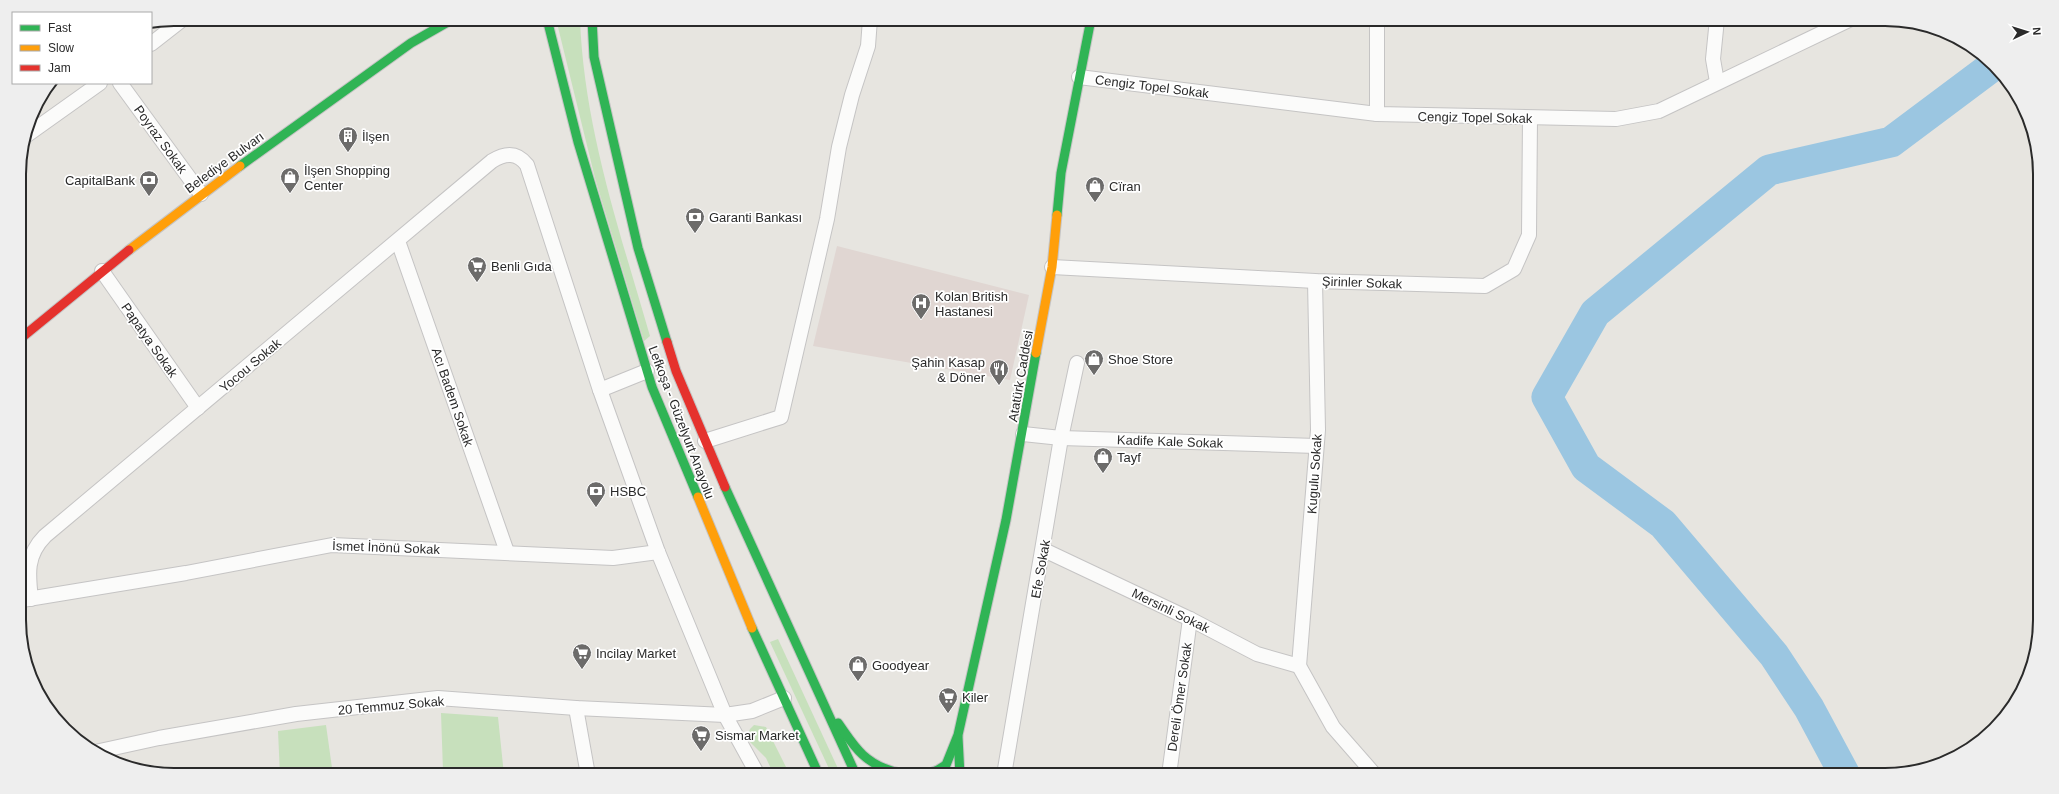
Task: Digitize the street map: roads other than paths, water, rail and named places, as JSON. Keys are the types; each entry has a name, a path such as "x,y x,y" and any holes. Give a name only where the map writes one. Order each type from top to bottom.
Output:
{"main road":[{"name":"Belediye Bulvarı","path":"26,334 102,271 201,194 359,79 411,43 441,26"},
{"name":"Lefkoşa - Güzelyurt Anayolu","path":"549,26 578,142 647,372 718,548 816,768"},
{"name":"Lefkoşa - Güzelyurt Anayolu","path":"592,26 594,57 638,248 676,371 705,441 814,688 853,768"},
{"name":"Atatürk Caddesi","path":"944,768 958,735 1006,520 1023,434 1052,267 1060,173 1090,26"},
{"path":"814,688 850,740 868,758 882,766 889,768"},
{"name":"Atatürk Caddesi","path":"958,735 960,768"}],"street":[{"path":"152,43 174,26"},
{"path":"705,441 781,417 827,219 839,147 852,95 868,46 869,26"},
{"path":"1376,26 1378,114"},
{"path":"1716,26 1713,59 1717,82"},
{"name":"Cengiz Topel Sokak","path":"1079,77 1378,114 1616,119 1659,111 1836,26"},
{"path":"33,131 99,84"},
{"name":"Poyraz Sokak","path":"121,84 201,194"},
{"name":"Şirinler Sokak","path":"1052,267 1315,281 1485,286 1514,269 1529,235 1530,118"},
{"name":"Yocou Sokak","path":"26,600 29,562 33,551 40,540 492,161 509,155 518,156 527,165 600,390"},
{"name":"Acı Badem Sokak","path":"398,241 508,552"},
{"name":"Papatya Sokak","path":"102,271 198,408"},
{"name":"Kugulu Sokak","path":"1299,666 1318,430 1315,281"},
{"name":"Efe Sokak","path":"1005,768 1044,550 1061,438 1077,363"},
{"path":"647,372 600,390 658,552 725,715 754,768"},
{"name":"Kadife Kale Sokak","path":"1023,434 1061,438 1316,446"},
{"name":"İsmet İnönü Sokak","path":"26,600 186,573 332,544 614,558 658,552"},
{"name":"Mersinli Sokak","path":"1044,550 1190,619 1257,654 1299,666"},
{"name":"Dereli Ömer Sokak","path":"1170,768 1190,619"},
{"path":"1299,666 1333,728 1369,768"},
{"name":"20 Temmuz Sokak","path":"104,750 233,724 296,714 438,698 576,708 725,715 752,711 784,698"},
{"path":"576,708 587,768"}],"waterway":[{"path":"1841,768 1809,708 1774,655 1663,524 1586,467 1547,397 1595,313 1769,170 1891,142 1989,68"}],"place":[{"name":"İlşen","path":"348,153"},
{"name":"İlşen Shopping Center","path":"290,194"},
{"name":"CapitalBank","path":"149,197"},
{"name":"Cïran","path":"1095,203"},
{"name":"Garanti Bankası","path":"695,234"},
{"name":"Benli Gıda","path":"477,283"},
{"name":"Kolan British Hastanesi","path":"921,320"},
{"name":"Shoe Store","path":"1094,376"},
{"name":"Şahin Kasap & Döner","path":"999,386"},
{"name":"Tayf","path":"1103,474"},
{"name":"HSBC","path":"596,508"},
{"name":"Incilay Market","path":"582,670"},
{"name":"Goodyear","path":"858,682"},
{"name":"Kiler","path":"948,714"},
{"name":"Sismar Market","path":"701,752"}]}
